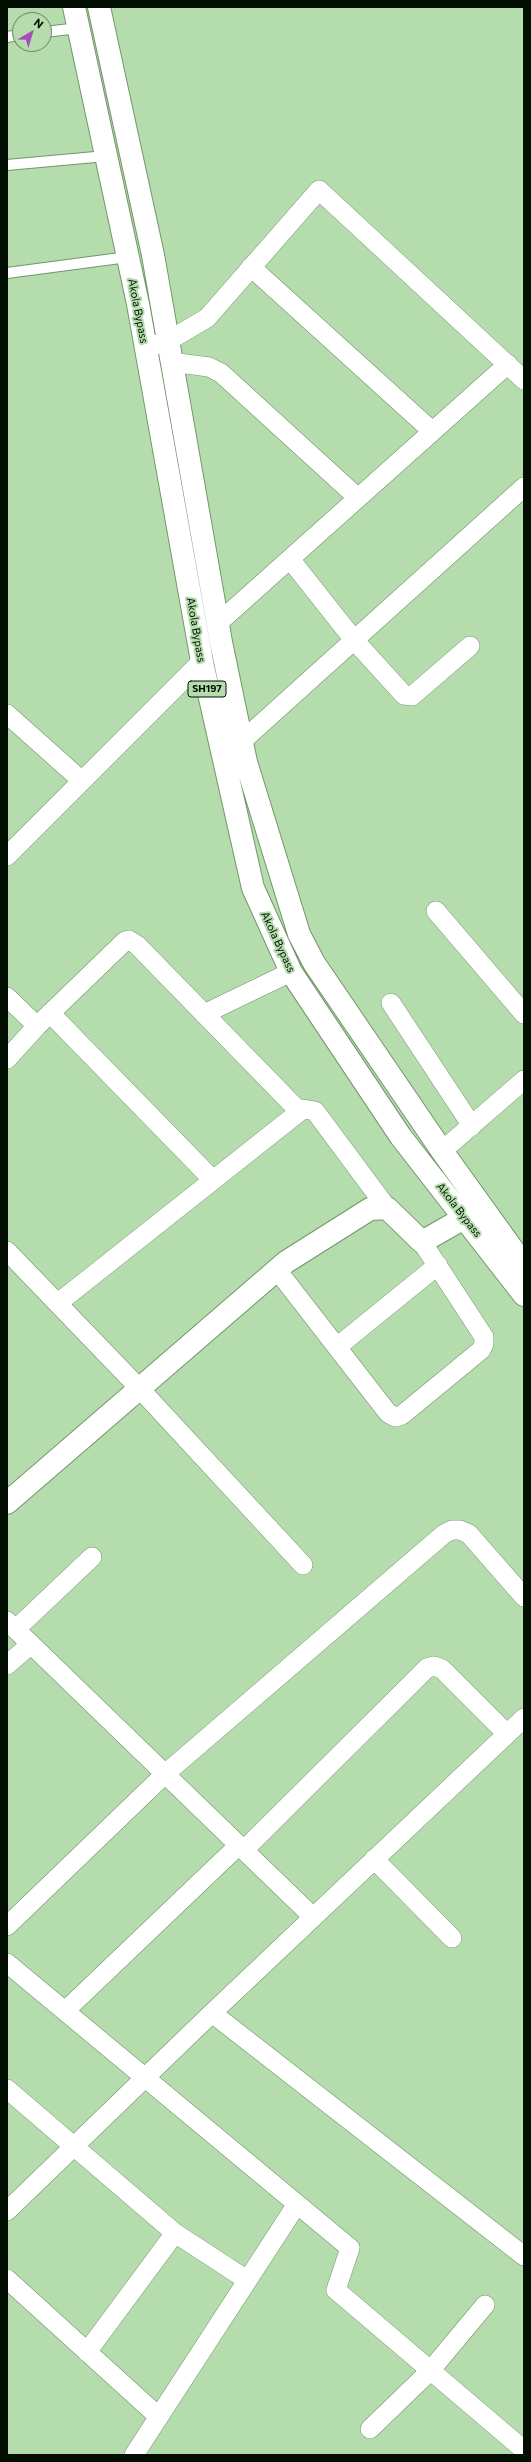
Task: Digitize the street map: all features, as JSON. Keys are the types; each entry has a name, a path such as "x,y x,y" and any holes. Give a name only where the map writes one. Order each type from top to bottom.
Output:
{"main road":[{"name":"Akola Bypass","path":"74,7 146,348 202,660 252,882 291,972 398,1132 524,1295"},
{"name":"Akola Bypass","path":"99,7 153,255 218,624 241,742 298,934 314,963 442,1151 524,1266"},
{"path":"208,689 228,676"},
{"path":"7,1503 277,1270 370,1209 387,1208 422,1242 464,1218"}],"street":[{"path":"170,352 207,318 316,192 322,191 524,380"},
{"path":"251,268 432,431"},
{"path":"146,348 170,352 221,373 358,498"},
{"path":"218,624 508,364"},
{"path":"241,742 524,486"},
{"path":"290,558 354,640 404,696 412,696 470,646"},
{"path":"7,856 202,660"},
{"path":"7,714 82,781"},
{"path":"436,911 524,1014"},
{"path":"7,1059 50,1013 125,941 129,940 137,945 299,1111"},
{"path":"204,1014 291,972"},
{"path":"7,997 37,1026"},
{"path":"391,1003 472,1126"},
{"path":"50,1013 213,1180"},
{"path":"442,1151 524,1080"},
{"path":"58,1303 299,1111 309,1109 315,1111 387,1208"},
{"path":"277,1270 388,1413 395,1417 402,1415 481,1350 484,1344 484,1337 422,1242"},
{"path":"7,1251 140,1389 302,1565"},
{"path":"337,1347 438,1266"},
{"path":"7,1926 165,1774 444,1534 452,1530 460,1530 470,1534 524,1597"},
{"path":"92,1557 11,1625 313,1917"},
{"path":"7,1665 31,1644"},
{"path":"65,2011 241,1847 427,1668 434,1666 442,1669 507,1734"},
{"path":"7,2211 212,2013 524,1718"},
{"path":"374,1859 452,1938"},
{"path":"7,1963 350,2248 336,2290 524,2450"},
{"path":"212,2013 524,2256"},
{"path":"7,2089 175,2233 247,2280"},
{"path":"134,2455 297,2204"},
{"path":"88,2352 175,2233"},
{"path":"7,2279 159,2417"},
{"path":"370,2429 430,2371 485,2305"}],"lane":[{"path":"52,31 79,28"},
{"path":"7,165 106,156"},
{"path":"7,273 128,257"}]}
